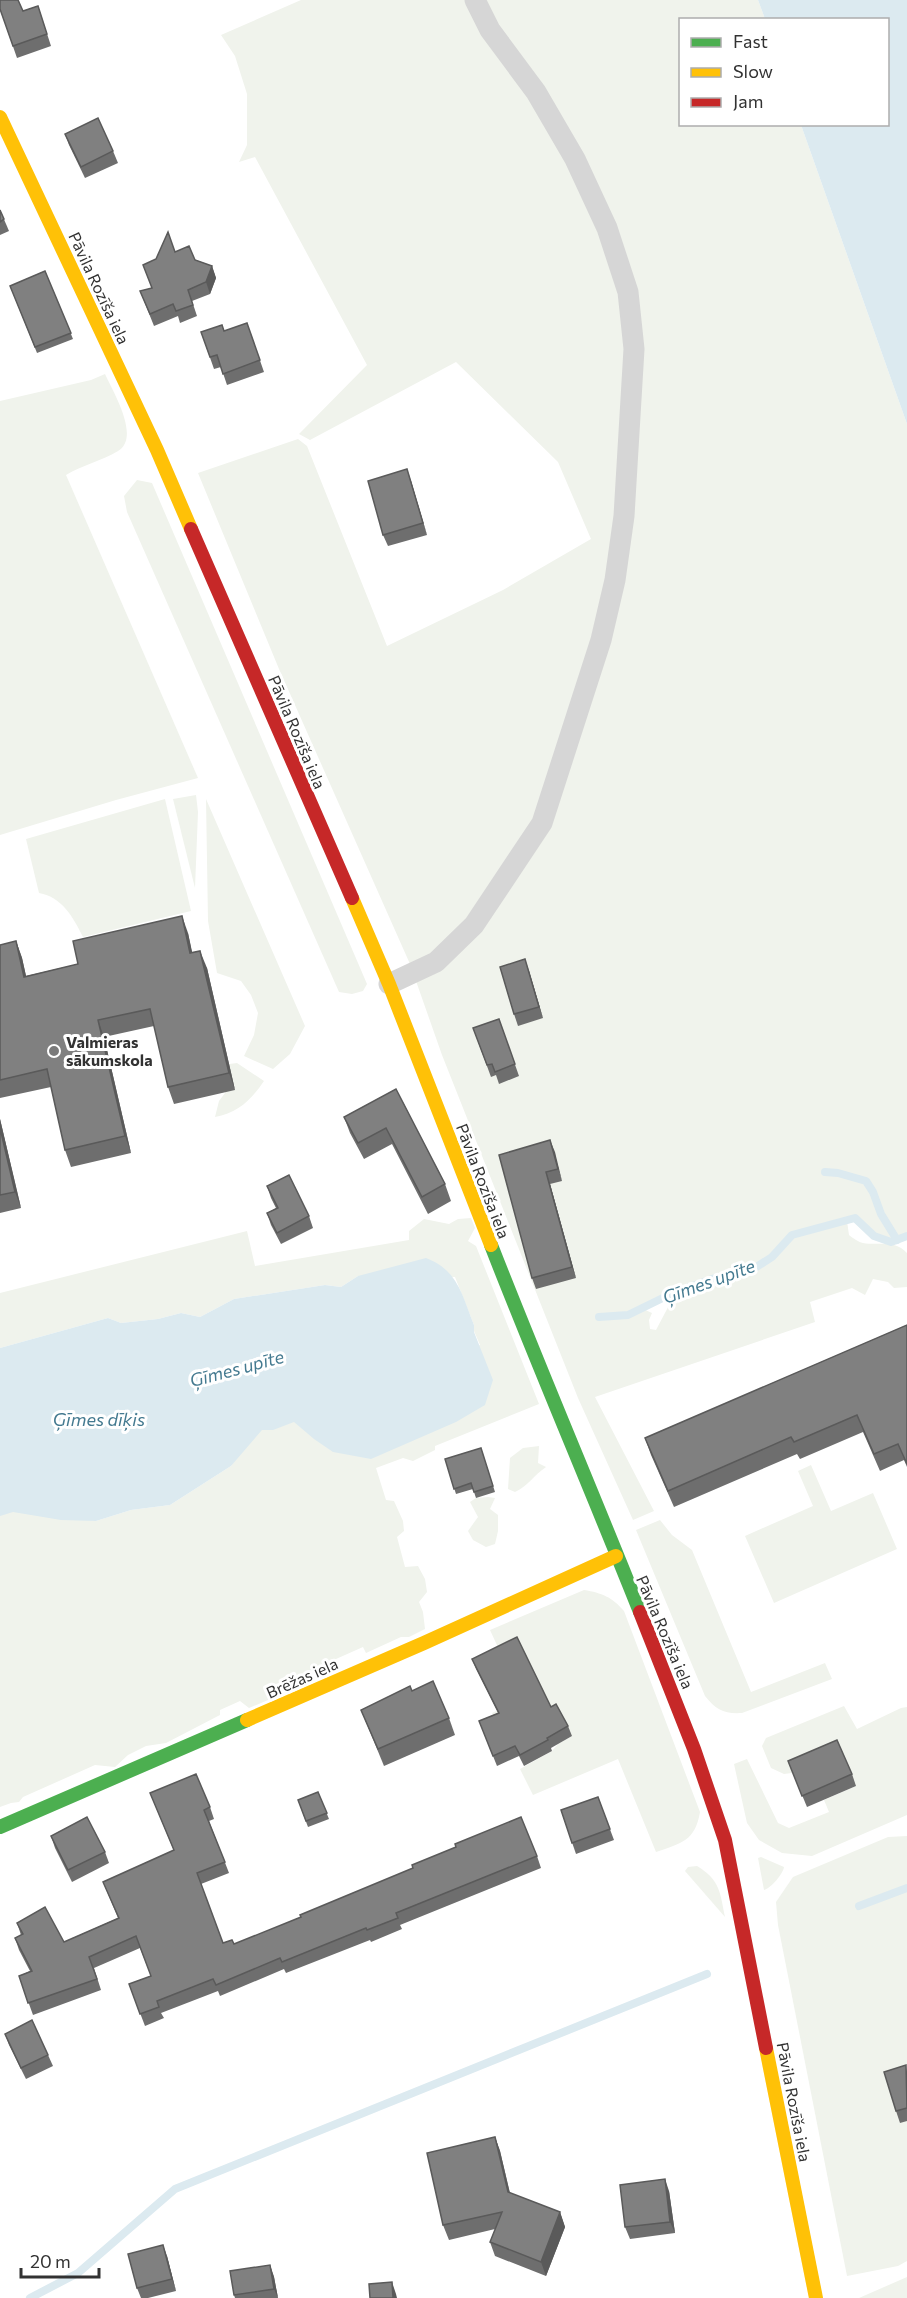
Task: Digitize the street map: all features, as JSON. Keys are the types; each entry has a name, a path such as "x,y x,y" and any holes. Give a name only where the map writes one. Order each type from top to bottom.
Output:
{"street":[{"path":"389,984 436,963 474,925 542,823 601,640 615,580 624,516 634,349 628,292 607,228 575,159 536,92 490,30 475,0"},
{"name":"Pāvila Rozīša iela","path":"1,121 157,450 389,984 542,1376 594,1496 616,1556 673,1691 725,1840 813,2297"},
{"name":"Brēžas iela","path":"0,1827 424,1643 616,1556"}],"shaded area":[{"path":"301,0 758,0 765,18 679,18 679,126 801,126 907,424 907,1236 891,1242 874,1236 856,1218 847,1221 849,1235 857,1241 869,1244 892,1244 907,1253 907,1287 894,1288 888,1282 873,1279 865,1295 852,1288 810,1302 815,1322 595,1397 654,1511 633,1520 578,1398 442,1055 410,964 279,669 198,473 298,439 307,446 387,646 503,590 591,539 558,462 456,362 310,440 299,434 367,365 255,157 239,162 247,145 247,94 235,56 221,35","holes":["676,1292 656,1330 650,1329 649,1320 652,1313 641,1308"]},
{"path":"105,374 119,403 126,425 127,436 124,444 118,451 66,475 198,778 0,835 0,401 91,380"},
{"path":"137,480 152,483 367,984 363,991 352,994 339,992 127,512 124,496"},
{"path":"196,795 198,812 195,888 173,799"},
{"path":"165,799 191,911 83,937 71,915 60,903 39,893 26,839"},
{"path":"206,799 305,1026 290,1054 273,1069 244,1056 254,1035 258,1013 251,995 241,981 217,973 208,921"},
{"path":"237,1063 264,1081 243,1105 215,1117 219,1101 225,1093 229,1064"},
{"path":"471,1218 475,1228 468,1241 476,1246 539,1404 435,1446 435,1450 413,1461 403,1458 376,1468 386,1500 394,1501 403,1521 404,1531 397,1537 405,1567 418,1566 425,1579 427,1592 419,1602 425,1629 366,1653 363,1647 318,1667 315,1680 249,1708 240,1701 220,1710 220,1715 166,1743 146,1746 128,1755 115,1767 95,1765 23,1797 19,1802 0,1807 0,1512 15,1509 96,1521 131,1510 170,1505 231,1466 255,1430 480,1345 455,1277 358,1276 341,1287 325,1285 234,1299 200,1317 181,1313 158,1319 121,1323 108,1318 0,1348 0,1293 247,1231 255,1266 409,1240 409,1231 424,1219 449,1224 458,1219"},
{"path":"539,1446 538,1463 546,1467 519,1490 515,1492 508,1489 510,1458 523,1448"},
{"path":"811,1465 831,1511 873,1493 897,1549 774,1603 745,1536 813,1506 798,1471"},
{"path":"476,1498 495,1498 490,1509 498,1515 498,1531 495,1544 486,1547 473,1540 468,1531 478,1517 470,1502"},
{"path":"660,1520 672,1535 692,1550 751,1692 825,1663 832,1679 742,1713 725,1712 713,1705 705,1696 636,1530"},
{"path":"584,1590 606,1596 624,1611 700,1812 695,1829 686,1840 656,1852 618,1759 533,1795 520,1769 552,1751 558,1744 572,1736 507,1742 492,1713 541,1690 502,1656 490,1630"},
{"path":"844,1706 857,1729 907,1707 907,1815 812,1856 782,1853 759,1840 747,1823 734,1764 747,1759 778,1823 789,1828 829,1812 824,1800 856,1786 792,1773 784,1774 771,1768 762,1746 766,1738"},
{"path":"907,1836 907,2261 898,2266 847,2276 778,1925 776,1902 793,1877 888,1837"},
{"path":"761,1857 784,1867 770,1887 764,1890 758,1858"},
{"path":"697,1866 710,1876 718,1887 725,1917 685,1871 688,1867"},
{"path":"907,2277 907,2298 859,2298"}],"water":[{"path":"758,0 907,0 907,424 801,126 889,126 889,18 765,18"},
{"name":"Ģīmes dīķis","path":"426,1258 437,1263 452,1277 466,1304 474,1325 474,1332 493,1380 485,1405 456,1422 371,1459 333,1452 294,1422 273,1430 262,1430 231,1466 170,1505 131,1510 96,1521 61,1520 13,1512 0,1516 0,1348 108,1318 121,1323 158,1319 181,1313 200,1317 234,1299 325,1285 341,1287 358,1276"}],"building":[{"path":"0,0 18,0 23,11 38,6 47,34 13,46 0,9"},
{"path":"98,118 113,151 81,167 65,134"},
{"path":"0,210 4,219 0,222"},
{"path":"168,232 175,252 189,246 195,260 212,266 206,282 188,290 193,305 176,311 173,304 150,314 140,291 152,288 143,265 156,259"},
{"path":"45,271 71,333 35,347 10,286"},
{"path":"247,323 260,360 223,374 217,355 210,357 201,332 222,325 224,331"},
{"path":"407,469 423,523 383,535 368,481"},
{"name":"Valmieras sākumskola","path":"182,916 190,953 200,951 229,1073 168,1087 150,1009 98,1020 125,1136 65,1150 47,1069 0,1080 0,945 16,941 24,977 78,964 73,941"},
{"path":"525,959 539,1007 514,1014 500,967"},
{"path":"499,1019 515,1064 495,1072 492,1064 487,1065 473,1028"},
{"path":"396,1089 445,1184 422,1197 386,1128 358,1143 344,1117"},
{"path":"0,1128 15,1192 0,1195"},
{"path":"550,1140 558,1169 546,1172 572,1267 532,1278 499,1155"},
{"path":"289,1175 309,1216 277,1233 267,1213 278,1208 267,1186"},
{"path":"907,1325 907,1464 898,1444 874,1454 857,1415 794,1442 791,1437 668,1491 645,1438"},
{"path":"481,1448 493,1486 474,1492 471,1483 454,1489 445,1459"},
{"path":"517,1637 551,1707 556,1704 568,1726 520,1755 515,1746 493,1756 479,1721 499,1713 472,1659"},
{"path":"433,1681 449,1718 378,1749 361,1710 410,1686 412,1691"},
{"path":"837,1740 852,1774 802,1796 788,1761"},
{"path":"196,1774 210,1807 204,1810 225,1862 197,1873 223,1943 232,1940 234,1944 301,1917 300,1915 413,1868 412,1865 456,1847 455,1844 521,1817 537,1856 396,1913 398,1918 367,1930 366,1928 282,1962 280,1958 216,1985 213,1979 157,2001 159,2007 140,2014 129,1984 151,1976 136,1936 89,1957 97,1979 28,2003 19,1976 32,1971 15,1938 23,1934 17,1923 45,1907 64,1942 119,1918 103,1882 174,1850 150,1793"},
{"path":"318,1792 327,1813 306,1821 298,1800"},
{"path":"598,1797 610,1829 572,1843 561,1810"},
{"path":"87,1817 105,1852 68,1870 51,1836"},
{"path":"32,2020 48,2055 21,2068 5,2034"},
{"path":"906,2065 907,2108 896,2111 884,2072"},
{"path":"495,2137 508,2192 560,2212 541,2262 490,2242 502,2212 443,2225 427,2153"},
{"path":"665,2179 670,2222 625,2227 620,2185"},
{"path":"163,2245 172,2279 137,2288 128,2254"},
{"path":"270,2265 274,2289 234,2295 230,2271"},
{"path":"392,2282 393,2298 370,2298 369,2284"}],"waterway":[{"path":"825,1172 838,1173 866,1181 873,1192 881,1214 897,1240"},
{"name":"Ģīmes upīte","path":"599,1317 628,1315 673,1293 715,1278 747,1273 772,1257 792,1235 855,1218 874,1236 891,1242 907,1236"},
{"path":"859,1906 907,1888"},
{"path":"30,2298 78,2273 175,2189 707,1974"}],"traffic: fast":[{"path":"491,1245 640,1612"},
{"path":"0,1827 247,1720"}],"traffic: slow":[{"path":"0,117 157,450 191,529"},
{"path":"352,898 389,984 491,1245"},
{"path":"247,1720 616,1556"},
{"path":"766,2048 816,2298"}],"traffic: jam":[{"path":"191,529 352,898"},
{"path":"640,1612 694,1749 725,1840 766,2048"}],"place":[{"name":"Valmieras sākumskola","path":"54,1051"}]}
